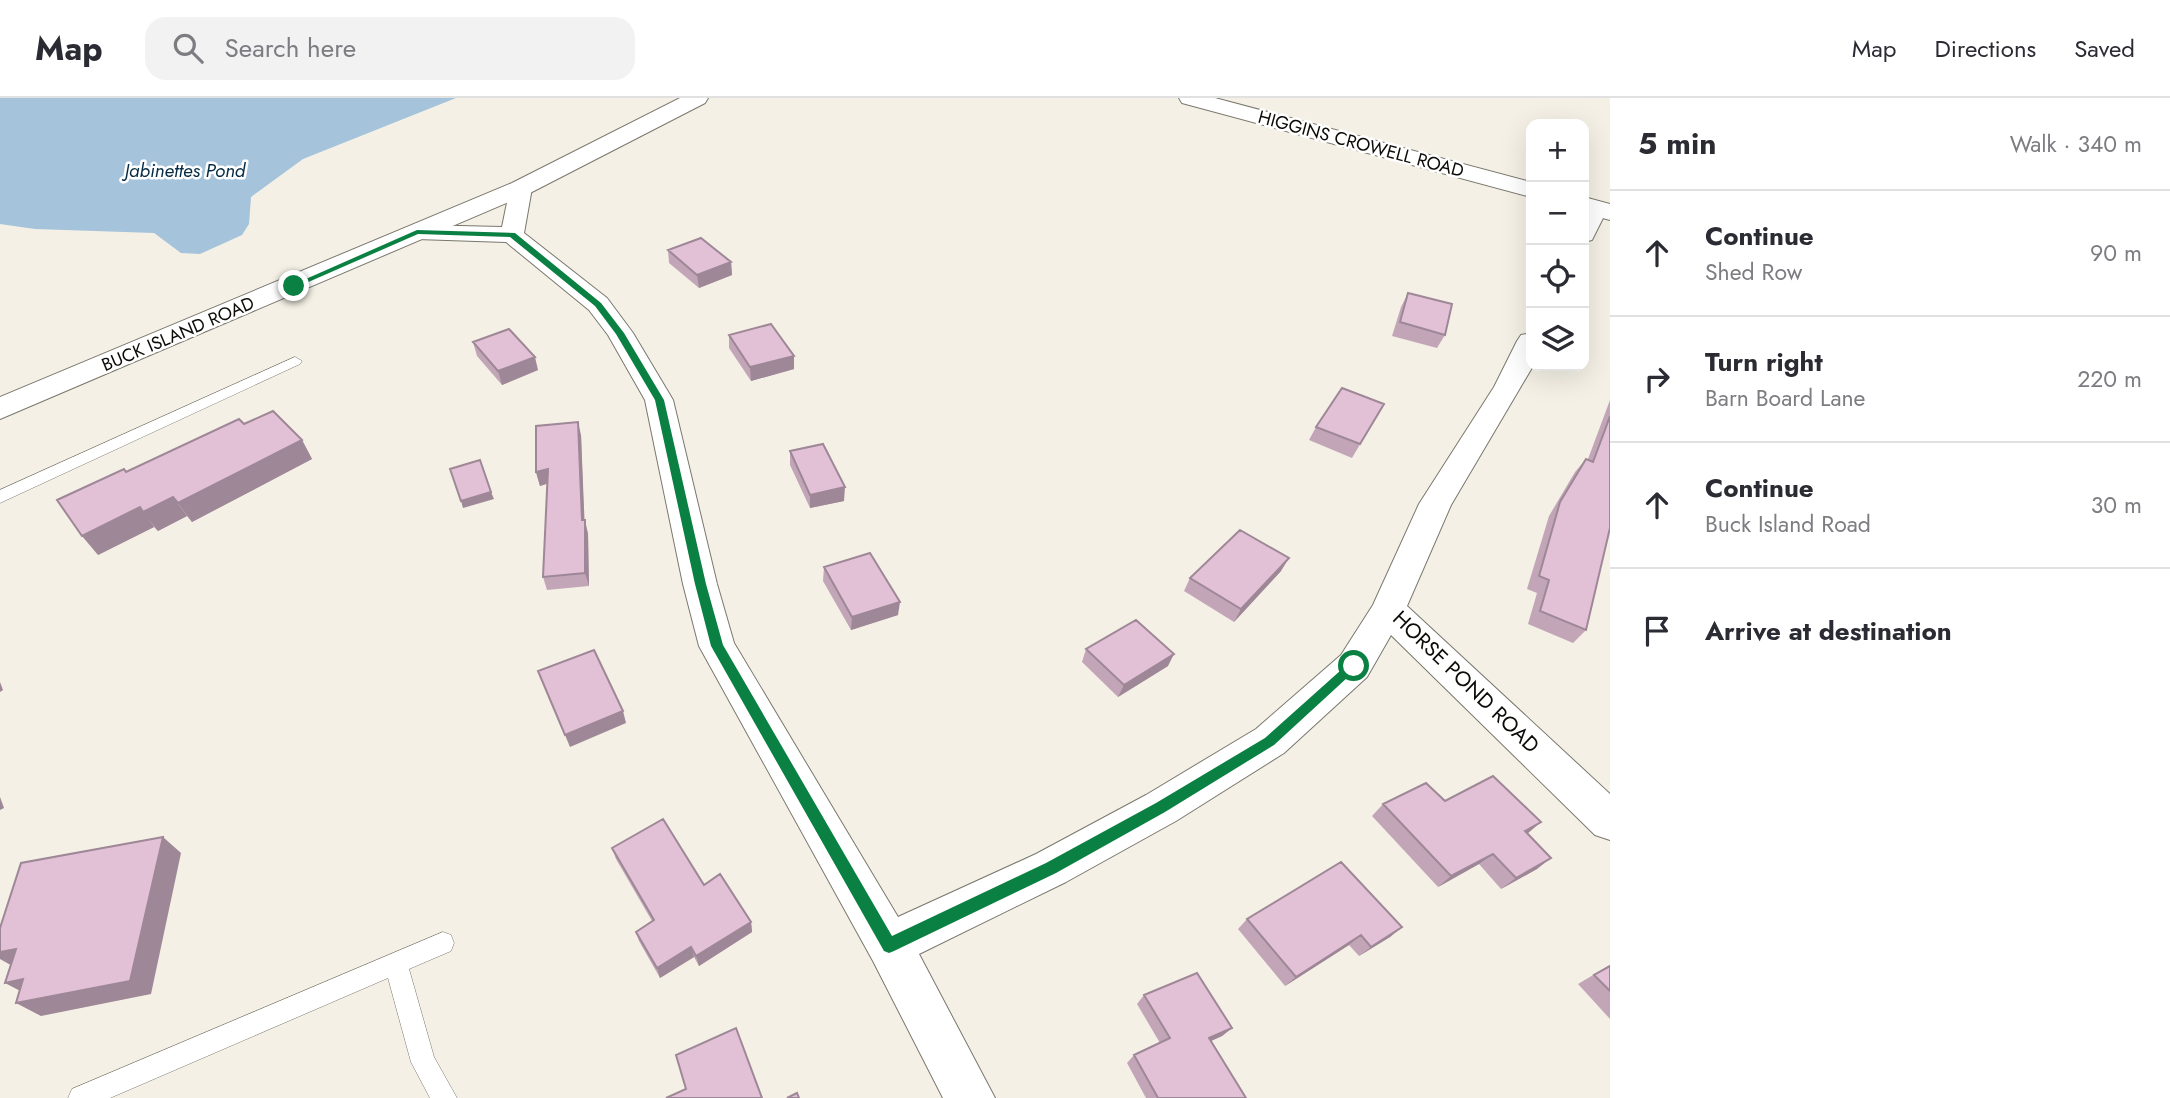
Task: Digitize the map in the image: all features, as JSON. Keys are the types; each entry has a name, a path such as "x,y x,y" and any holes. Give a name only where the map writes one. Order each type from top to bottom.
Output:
{"main road":[{"name":"BUCK ISLAND ROAD","path":"0,409 521,188 697,98"},
{"name":"HIGGINS CROWELL ROAD","path":"1190,98 1526,189"}],"street":[{"path":"512,235 521,188"},
{"path":"1589,226 1597,209"},
{"path":"417,232 512,235 598,304 620,333 659,400 700,584 717,646 889,945 970,1098"},
{"name":"HORSE POND ROAD","path":"1526,351 1508,387 1435,503 1388,610 1610,821"},
{"path":"889,945 1051,868 1161,808 1269,741 1354,666 1388,610"}],"lane":[{"path":"0,497 295,361"},
{"path":"81,1098 443,943"},
{"path":"396,964 423,1062 444,1098"}],"water":[{"name":"Jabinettes Pond","path":"0,98 456,98 303,159 251,197 249,224 242,235 200,254 181,253 154,233 35,229 0,224"}],"building":[{"path":"701,238 731,262 697,275 668,250"},
{"path":"1408,293 1452,304 1445,335 1400,322"},
{"path":"771,324 794,356 750,367 729,335"},
{"path":"509,329 535,357 498,371 473,342"},
{"path":"1342,388 1384,404 1360,444 1316,427"},
{"path":"273,411 302,440 178,503 173,497 143,512 140,507 82,536 57,500 124,469 126,472 239,419 244,424"},
{"path":"1610,416 1610,528 1586,630 1540,611 1549,580 1539,576 1560,502 1586,459 1593,462"},
{"path":"578,422 582,520 585,520 585,573 543,577 548,469 536,472 536,426"},
{"path":"823,444 845,487 810,495 790,451"},
{"path":"480,460 491,492 461,501 450,469"},
{"path":"1240,530 1289,558 1241,609 1190,578"},
{"path":"870,553 900,602 852,617 824,567"},
{"path":"1136,620 1174,654 1124,685 1086,649"},
{"path":"594,650 623,711 565,735 538,671"},
{"path":"1493,776 1541,822 1525,831 1551,858 1516,878 1493,854 1451,876 1383,804 1426,783 1445,801"},
{"path":"663,819 704,885 720,874 751,922 696,956 691,947 657,968 636,932 654,920 612,848"},
{"path":"163,837 130,981 16,1003 23,979 5,983 16,949 0,952 0,928 21,863"},
{"path":"1341,862 1402,927 1371,947 1361,935 1296,977 1247,919"},
{"path":"1610,966 1610,991 1594,975"},
{"path":"1197,973 1232,1028 1209,1038 1246,1098 1158,1098 1134,1055 1170,1038 1144,995"},
{"path":"736,1028 762,1098 666,1098 686,1089 676,1055"}],"route":[{"path":"294,286 417,232 512,235 598,304 620,333 659,400 700,584 717,646 750,699 889,945 1051,868 1161,808 1269,741 1354,666"}]}
